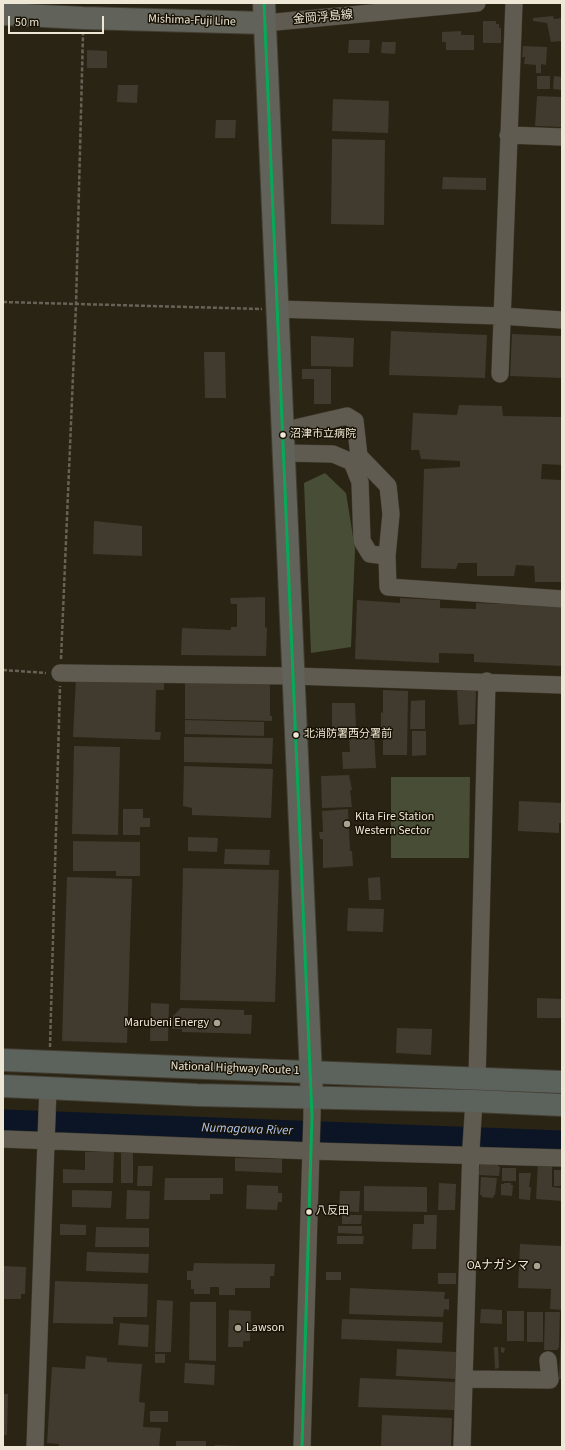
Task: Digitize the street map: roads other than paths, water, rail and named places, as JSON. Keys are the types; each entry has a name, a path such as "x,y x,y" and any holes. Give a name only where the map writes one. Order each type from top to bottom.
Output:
{"highway":[{"name":"National Highway Route 1","path":"3,1060 562,1082"},
{"path":"3,1086 197,1095 312,1107 474,1109 562,1105"}],"main road":[{"name":"Mishima-Fuji Line","path":"3,14 83,18 264,13"},
{"path":"264,13 312,1107"}],"street":[{"name":"金岡浮島線","path":"264,13 477,3"},
{"path":"500,374 514,3"},
{"path":"508,135 562,137"},
{"path":"276,309 501,316 562,320"},
{"path":"282,431 346,416 355,421 359,456 388,486 391,514 387,556 388,587 562,599"},
{"path":"283,453 333,454 352,462 360,482 362,541 370,554 387,556"},
{"path":"60,674 293,676 562,685"},
{"path":"477,1079 487,682"},
{"path":"35,1447 48,1087"},
{"path":"302,1447 312,1148 312,1107"},
{"path":"462,1447 471,1151 474,1109"},
{"path":"3,1139 46,1138 312,1148 471,1151 562,1158"},
{"path":"464,1379 550,1380 548,1360"}],"waterway":[{"name":"Numagawa River","path":"3,1121 562,1142"}],"place":[{"name":"沼津市立病院","path":"283,435"},
{"name":"北消防署西分署前","path":"296,735"},
{"name":"Kita Fire Station Western Sector","path":"347,824"},
{"name":"Marubeni Energy","path":"217,1023"},
{"name":"八反田","path":"309,1212"},
{"name":"OAナガシマ","path":"537,1266"},
{"name":"Lawson","path":"238,1328"}]}
